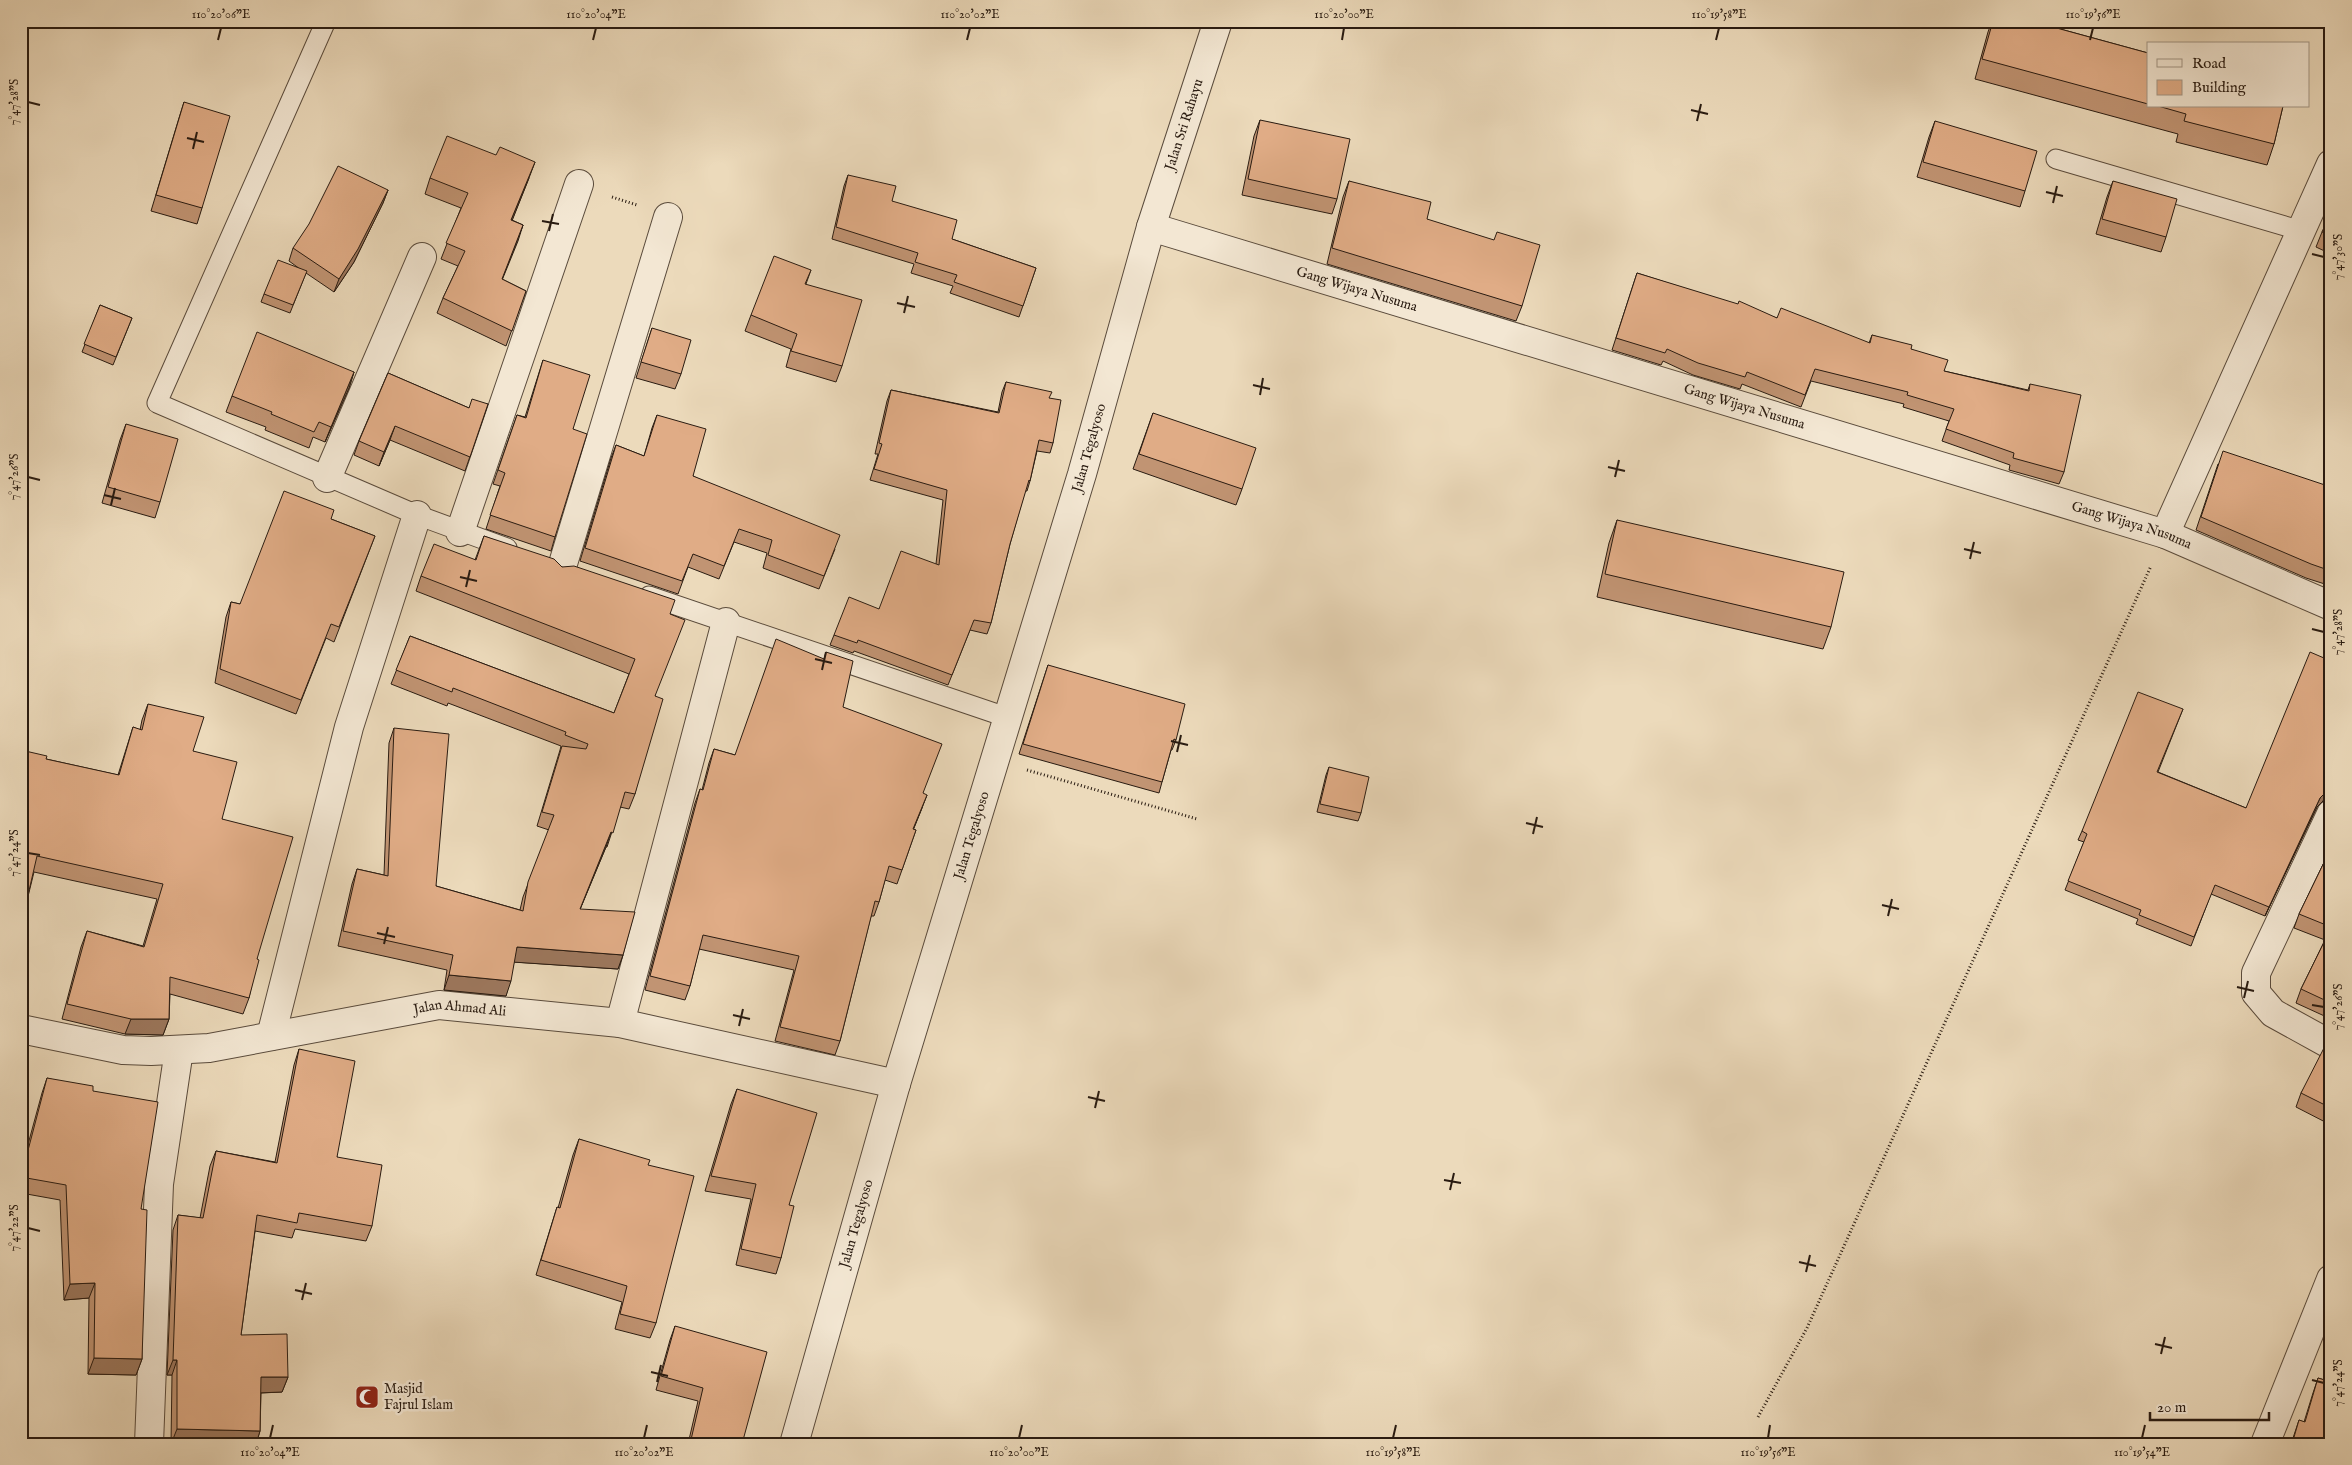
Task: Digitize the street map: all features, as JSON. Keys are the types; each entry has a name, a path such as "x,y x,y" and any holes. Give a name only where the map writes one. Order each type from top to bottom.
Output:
{"street":[{"name":"Jalan Sri Rahayu","path":"1151,227 1218,21"},
{"path":"2165,534 2297,229 2331,164"},
{"path":"460,532 578,184"},
{"path":"562,567 668,217"},
{"name":"Gang Wijaya Nusuma","path":"1151,227 2165,534 2331,606"},
{"name":"Jalan Tegalyoso","path":"794,1444 896,1084 1082,474 1151,227"},
{"path":"328,478 422,257"},
{"path":"271,1036 350,727 417,516"},
{"path":"620,1023 726,622"},
{"path":"2331,814 2256,973 2256,994 2273,1014 2331,1045"},
{"name":"Jalan Ahmad Ali","path":"21,1029 123,1050 179,1050 209,1048 439,1005 620,1023 896,1084"},
{"path":"149,1444 159,1184 179,1050"},
{"path":"2265,1444 2331,1279"}],"lane":[{"path":"326,21 157,403 417,516 525,554"},
{"path":"2056,159 2297,229"},
{"path":"635,591 1009,718"}],"path":[{"path":"578,184 668,217"},
{"path":"1758,1417 1807,1328 2165,534"},
{"path":"996,760 1197,818"}],"building":[{"path":"1993,21 2031,21 2147,53 2147,104 1982,59"},
{"path":"184,102 230,116 202,208 156,195"},
{"path":"2165,108 2283,108 2274,144 2184,121 2186,114"},
{"path":"1260,120 1350,139 1337,199 1248,179"},
{"path":"1935,121 2037,151 2025,191 1923,162"},
{"path":"447,136 496,155 500,147 535,162 511,220 523,225 502,279 526,291 512,331 443,298 465,251 446,243 468,193 430,178"},
{"path":"338,166 388,190 358,249 339,279 293,248 309,224"},
{"path":"848,175 896,186 892,201 957,220 952,239 1036,268 1023,306 954,282 957,275 915,262 918,253 836,227"},
{"path":"1349,181 1431,202 1427,219 1494,240 1497,232 1540,245 1522,306 1332,248"},
{"path":"2113,181 2177,199 2166,237 2102,219"},
{"path":"2331,214 2331,236 2322,232"},
{"path":"774,256 811,270 805,284 862,300 842,366 791,351 797,334 751,315"},
{"path":"278,260 307,271 293,305 264,294"},
{"path":"1637,273 1738,304 1739,301 1777,318 1781,308 1870,343 1872,335 1912,345 1911,349 1948,360 1944,371 2029,391 2030,384 2081,395 2064,472 2013,458 2014,453 1946,429 1954,409 1907,395 1908,392 1815,369 1805,395 1747,372 1745,377 1698,363 1667,349 1665,353 1616,338"},
{"path":"100,305 132,318 116,357 84,344"},
{"path":"652,328 691,340 681,374 641,362"},
{"path":"257,332 354,372 331,427 319,422 314,432 232,396"},
{"path":"543,360 590,375 573,429 587,434 555,537 490,515 505,473 498,470 517,415 526,418"},
{"path":"388,373 469,408 472,399 488,404 470,457 395,426 384,452 359,441"},
{"path":"1006,382 1052,392 1049,398 1061,400 1053,443 1039,440 1030,481 1010,544 991,623 974,620 952,675 858,640 857,643 834,635 849,597 879,609 901,551 939,565 947,490 874,469 882,444 879,443 891,390 999,413"},
{"path":"1153,413 1256,448 1242,489 1139,454"},
{"path":"657,415 706,429 693,476 840,535 824,576 768,555 772,540 739,529 724,566 693,554 682,581 585,548 616,445 644,456"},
{"path":"126,424 178,439 160,502 108,487"},
{"path":"2223,451 2331,487 2331,571 2201,517"},
{"path":"284,491 334,510 331,519 375,536 339,627 331,624 301,700 220,669 231,602 240,604"},
{"path":"1617,520 1844,572 1831,627 1605,574"},
{"path":"484,536 554,559 562,567 574,566 675,600 670,614 685,620 655,696 663,699 635,794 625,792 613,833 611,832 580,909 635,912 623,955 517,947 511,981 449,975 453,955 343,931 357,869 388,876 394,728 449,734 436,886 523,911 528,882 554,815 542,812 562,746 586,749 588,744 565,735 566,732 453,688 452,692 396,670 410,636 614,713 635,659 421,576 434,544 476,560"},
{"path":"776,639 824,659 826,652 853,661 843,707 942,744 923,793 927,795 913,829 916,830 902,870 889,866 879,902 875,901 840,1041 780,1027 799,956 703,935 690,986 650,976 700,789 703,790 714,749 735,755"},
{"path":"2310,652 2331,661 2331,780 2326,792 2320,798 2269,907 2215,885 2194,937 2139,915 2141,910 2068,881 2087,834 2082,831 2138,692 2183,709 2157,772 2246,808"},
{"path":"1048,665 1185,704 1176,740 1174,739 1162,782 1023,744"},
{"path":"148,704 204,717 193,751 237,762 222,819 293,837 257,959 259,960 249,998 170,977 169,1019 131,1019 67,1004 87,931 144,947 163,884 37,856 22,921 24,921 21,939 21,750 47,756 46,759 119,775 133,727 142,730"},
{"path":"1329,767 1369,777 1361,813 1320,804"},
{"path":"2331,848 2331,927 2299,914"},
{"path":"2331,928 2331,1003 2301,989"},
{"path":"2326,1044 2331,1045 2331,1108 2301,1093"},
{"path":"299,1049 355,1061 337,1157 382,1165 372,1226 299,1213 297,1223 257,1215 241,1335 287,1334 288,1377 261,1377 260,1431 177,1429 177,1360 173,1360 178,1215 203,1218 216,1151 277,1163"},
{"path":"47,1078 93,1086 93,1091 158,1102 141,1209 147,1210 142,1359 94,1358 95,1283 70,1284 66,1185 21,1177"},
{"path":"737,1089 817,1113 789,1205 794,1206 781,1258 741,1249 756,1184 711,1176"},
{"path":"579,1139 650,1160 648,1165 694,1176 656,1323 620,1314 627,1286 541,1260 557,1207 560,1208"},
{"path":"675,1326 767,1352 742,1444 690,1444 703,1388 661,1376"},
{"path":"2331,1359 2331,1444 2292,1444 2299,1420 2305,1422 2318,1378 2325,1380"}],"place":[{"name":"Masjid Fajrul Islam","path":"367,1397"}]}
